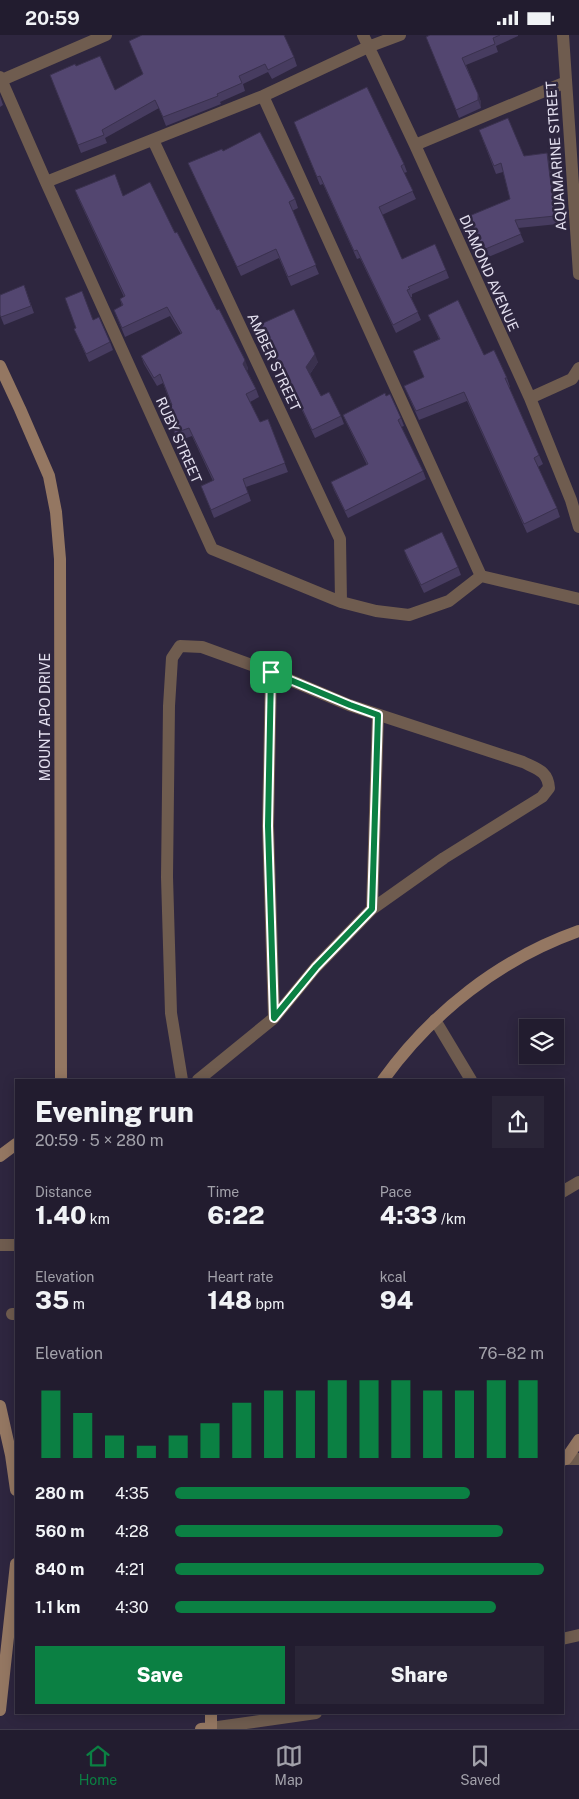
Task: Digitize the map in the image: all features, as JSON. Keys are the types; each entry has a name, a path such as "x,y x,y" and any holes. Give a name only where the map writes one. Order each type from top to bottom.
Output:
{"street":[{"path":"1,79 106,35"},
{"name":"DIAMOND AVENUE","path":"363,35 530,398 571,501 579,527"},
{"path":"46,182 263,96 368,47 400,35"},
{"name":"AQUAMARINE STREET","path":"563,35 579,274"},
{"name":"RUBY STREET","path":"1,79 212,549 341,602 376,611 409,615 449,601 482,576"},
{"path":"415,145 566,82"},
{"path":"263,96 482,576 579,599"},
{"name":"AMBER STREET","path":"154,140 340,539 341,602"},
{"name":"MOUNT APO DRIVE","path":"0,366 49,476 56,512 60,559 61,1079"},
{"path":"530,398 572,379 579,368"},
{"path":"182,1079 171,1013 168,877 169,706 172,658 180,646 202,647 271,672 350,705 522,762 541,771 548,780 549,788 542,797 444,858 372,909 316,967 274,1018 199,1079"},
{"path":"271,672 268,826 274,1018"},
{"path":"372,909 378,715"},
{"path":"384,1079 435,1020 468,992 510,963 557,939 579,931"},
{"path":"435,1020 470,1079"},
{"path":"0,1156 15,1145"},
{"path":"564,1192 579,1182"},
{"path":"0,1245 15,1245"},
{"path":"0,1406 12,1436 15,1472"},
{"path":"569,1459 579,1440"},
{"path":"0,1710 15,1574"},
{"path":"564,1639 579,1635"},
{"path":"211,1714 206,1729 309,1714"}],"building":[{"path":"142,35 284,35 294,57 268,70 265,64 239,76 242,83 217,94 218,96 163,117 155,100 102,130 104,135 78,145 50,75 100,56 115,90 143,74 129,41"},
{"path":"430,35 500,35 493,38 495,44 462,58 478,94 478,100 456,110 426,37"},
{"path":"367,87 404,164 401,166 413,191 379,207 402,259 435,244 446,270 408,287 410,289 407,290 418,312 393,325 357,250 354,251 320,176 317,177 294,122"},
{"path":"508,118 524,156 547,153 555,216 515,220 521,234 483,250 469,216 510,199 501,163 494,166 479,130"},
{"path":"260,132 295,199 289,202 316,265 288,277 276,249 237,267 188,163 222,149 223,151"},
{"path":"115,174 123,196 150,182 175,233 177,232 245,360 243,364 256,389 246,394 260,422 268,419 285,463 243,479 248,493 211,510 201,486 214,480 189,428 175,433 164,408 172,405 160,374 154,378 141,356 182,333 167,307 122,328 114,310 123,305 120,299 125,296 75,190"},
{"path":"24,285 31,306 1,317 0,295"},
{"path":"82,291 93,320 99,317 110,342 86,354 74,329 76,328 65,298"},
{"path":"458,300 484,355 494,350 539,455 534,458 557,508 524,524 464,392 416,411 404,386 424,377 413,351 440,339 428,315"},
{"path":"294,309 315,354 306,367 321,396 329,392 341,416 312,430 273,355 275,354 261,324"},
{"path":"385,393 386,396 390,394 401,418 398,420 423,471 345,511 331,482 368,464 343,415"},
{"path":"442,532 458,567 421,585 404,550"}],"route":[{"path":"271,672 378,715 372,909 316,967 274,1018 268,826 271,672"}]}
